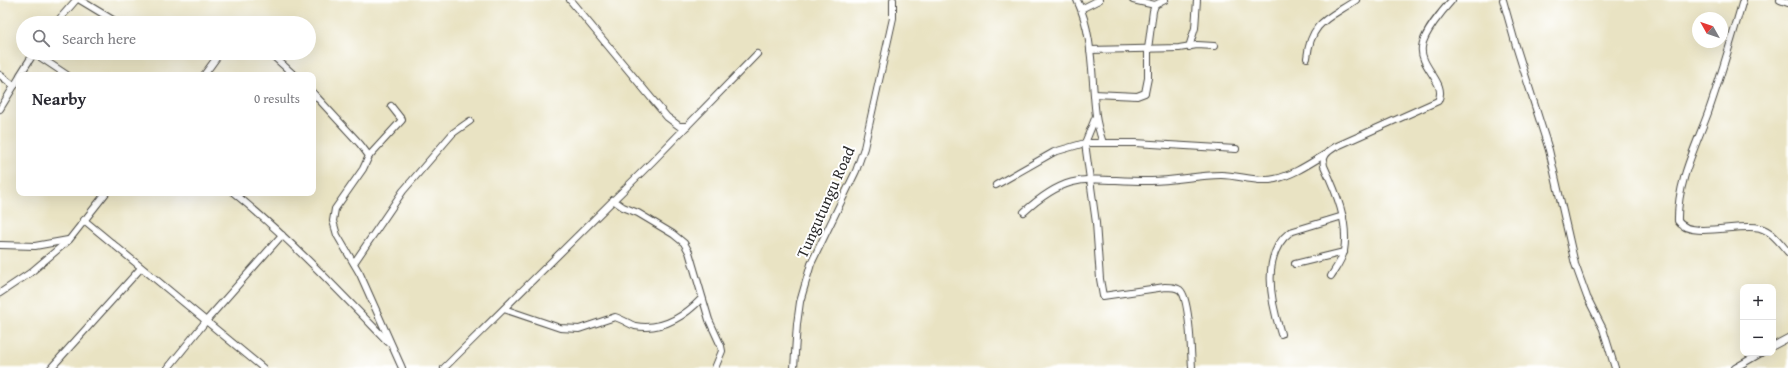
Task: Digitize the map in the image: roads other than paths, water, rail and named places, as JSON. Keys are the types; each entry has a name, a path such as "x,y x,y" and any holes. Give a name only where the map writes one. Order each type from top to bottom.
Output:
{"street":[{"path":"62,16 76,0"},
{"path":"80,0 106,16"},
{"path":"570,0 667,117 680,126 687,126"},
{"name":"Tungutungu Road","path":"794,368 800,302 811,264 856,171 864,148 893,18 893,0"},
{"path":"1077,0 1081,9 1090,50 1096,116 1103,143"},
{"path":"1081,9 1099,0"},
{"path":"1133,0 1155,6"},
{"path":"1094,94 1137,96 1145,93 1148,78 1148,48 1152,19 1155,6 1165,0"},
{"path":"1189,47 1195,28 1198,0"},
{"path":"1307,58 1308,44 1316,29 1326,19 1356,0"},
{"path":"1024,212 1041,196 1061,185 1072,181 1090,178 1151,181 1180,180 1221,175 1258,180 1274,179 1287,175 1324,155 1335,147 1438,101 1441,95 1440,88 1425,61 1421,48 1424,38 1452,0"},
{"path":"1503,0 1549,150 1575,264 1586,297 1602,329 1615,368"},
{"path":"1743,0 1719,81 1687,169 1678,212 1678,221 1684,227 1697,230 1748,227 1760,228 1774,236 1788,252"},
{"path":"1780,0 1788,3"},
{"path":"1090,50 1214,46"},
{"path":"444,368 687,126 757,54"},
{"path":"22,72 30,60"},
{"path":"44,60 62,72"},
{"path":"206,72 215,60"},
{"path":"278,60 291,72"},
{"path":"0,75 14,86"},
{"path":"0,109 16,83"},
{"path":"316,96 360,144 368,156"},
{"path":"391,106 402,120 368,156 363,169 335,209 333,221 337,235 354,262 402,368"},
{"path":"1096,116 1085,143 1096,222 1100,279 1103,296 1165,287 1173,287 1180,290 1185,298 1189,321 1192,368"},
{"path":"354,262 403,191 453,133 470,121"},
{"path":"996,185 1054,152 1085,143 1236,149"},
{"path":"1324,155 1324,166 1338,198 1343,216 1345,236 1344,252 1339,264 1331,276"},
{"path":"0,293 30,273 69,240 104,196"},
{"path":"237,196 282,235 328,279 390,344"},
{"path":"613,200 623,207 638,213 684,243 689,252 709,320 722,351 715,368"},
{"path":"1281,334 1273,305 1270,277 1277,245 1283,237 1290,232 1343,216"},
{"path":"84,220 263,368"},
{"path":"168,368 206,321 282,235"},
{"path":"0,245 35,246 69,240"},
{"path":"1295,264 1344,252"},
{"path":"52,368 141,268"},
{"path":"504,309 560,328 579,329 615,317 634,326 665,325 682,317 702,298"},
{"path":"1776,344 1788,338"},
{"path":"1735,368 1756,356"}]}
